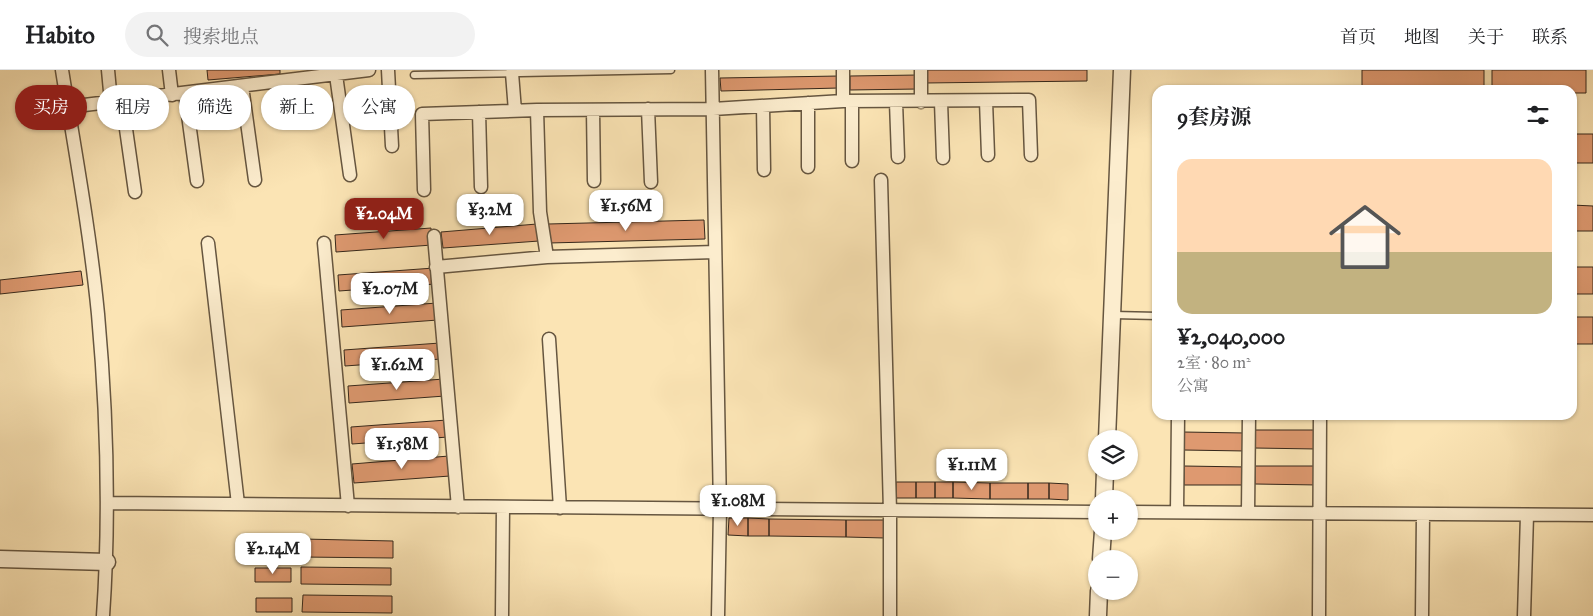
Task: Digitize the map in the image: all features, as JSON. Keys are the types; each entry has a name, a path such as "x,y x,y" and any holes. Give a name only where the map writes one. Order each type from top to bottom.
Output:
{"street":[{"path":"62,70 64,85"},
{"path":"108,70 112,85"},
{"path":"169,70 172,95"},
{"path":"251,85 369,70"},
{"path":"388,70 392,146"},
{"path":"712,70 720,509 718,616"},
{"path":"843,70 848,101 852,161"},
{"path":"921,70 921,102"},
{"path":"1107,430 1122,70"},
{"path":"512,73 515,111"},
{"path":"336,75 350,175"},
{"path":"169,95 179,94"},
{"path":"424,190 422,114 537,110 713,109 848,101 941,102 1029,100 1031,155"},
{"path":"986,101 988,155"},
{"path":"896,102 898,157"},
{"path":"941,102 943,158"},
{"path":"808,103 808,167"},
{"path":"763,106 764,170"},
{"path":"537,110 540,212 547,257"},
{"path":"592,110 594,181"},
{"path":"648,110 651,182"},
{"path":"479,112 481,187"},
{"path":"71,130 98,312 106,426 108,503 104,616"},
{"path":"123,130 135,192"},
{"path":"190,130 197,182"},
{"path":"248,130 255,180"},
{"path":"881,180 890,511 890,616"},
{"path":"434,236 458,507"},
{"path":"208,243 238,504"},
{"path":"324,243 348,506"},
{"path":"436,267 547,257 715,252"},
{"path":"549,338 560,508"},
{"path":"1177,512 1178,420"},
{"path":"1248,513 1250,420"},
{"path":"1319,616 1320,420"},
{"path":"108,503 1088,512"},
{"path":"502,616 503,507"},
{"path":"1138,512 1593,515"},
{"path":"1422,616 1423,514"},
{"path":"1524,616 1527,515"},
{"path":"0,559 107,562"},
{"path":"1098,616 1099,600"}],"lane":[{"path":"414,75 671,70"},
{"path":"1112,315 1152,316"}],"building":[{"path":"207,70 280,70 280,74 208,80"},
{"path":"925,70 1087,70 1087,81 925,83"},
{"path":"1362,70 1484,70 1484,85 1362,85"},
{"path":"1492,70 1586,70 1586,93 1577,93 1577,85 1492,85"},
{"path":"918,75 918,89 850,90 850,76"},
{"path":"839,76 839,88 721,91 720,78"},
{"path":"1577,134 1593,134 1593,163 1577,163"},
{"path":"1577,205 1593,206 1593,231 1577,231"},
{"path":"704,220 705,239 549,243 548,224"},
{"path":"537,224 539,241 443,248 441,232"},
{"path":"431,228 432,245 336,252 335,235"},
{"path":"1577,267 1593,267 1593,294 1577,294"},
{"path":"434,268 435,284 339,291 338,275"},
{"path":"81,271 83,285 0,294 0,280"},
{"path":"437,303 438,320 342,327 341,310"},
{"path":"1577,317 1593,317 1593,344 1577,344"},
{"path":"440,343 441,359 345,366 344,350"},
{"path":"444,379 445,396 349,403 348,386"},
{"path":"447,420 448,437 352,444 351,427"},
{"path":"1254,430 1317,430 1317,449 1254,448"},
{"path":"1183,432 1246,433 1246,451 1183,450"},
{"path":"449,456 450,476 354,483 352,464"},
{"path":"1184,466 1247,467 1247,485 1184,485"},
{"path":"1255,466 1318,466 1318,485 1255,484"},
{"path":"896,482 916,482 916,498 896,498"},
{"path":"916,482 935,482 935,498 916,498"},
{"path":"935,482 953,482 953,498 935,498"},
{"path":"953,482 990,483 990,499 953,498"},
{"path":"990,483 1028,483 1028,499 990,499"},
{"path":"1028,483 1049,483 1049,499 1028,499"},
{"path":"1049,483 1068,484 1068,500 1049,499"},
{"path":"729,518 748,518 748,536 728,535"},
{"path":"748,518 769,519 769,536 748,536"},
{"path":"769,519 846,520 846,537 769,536"},
{"path":"846,520 885,520 885,538 846,537"},
{"path":"255,539 291,539 291,553 255,552"},
{"path":"303,539 393,541 393,558 302,557"},
{"path":"301,567 391,568 391,585 301,584"},
{"path":"255,568 291,568 291,582 255,582"},
{"path":"303,595 392,596 392,613 302,612"},
{"path":"256,598 292,598 292,612 256,612"}]}
